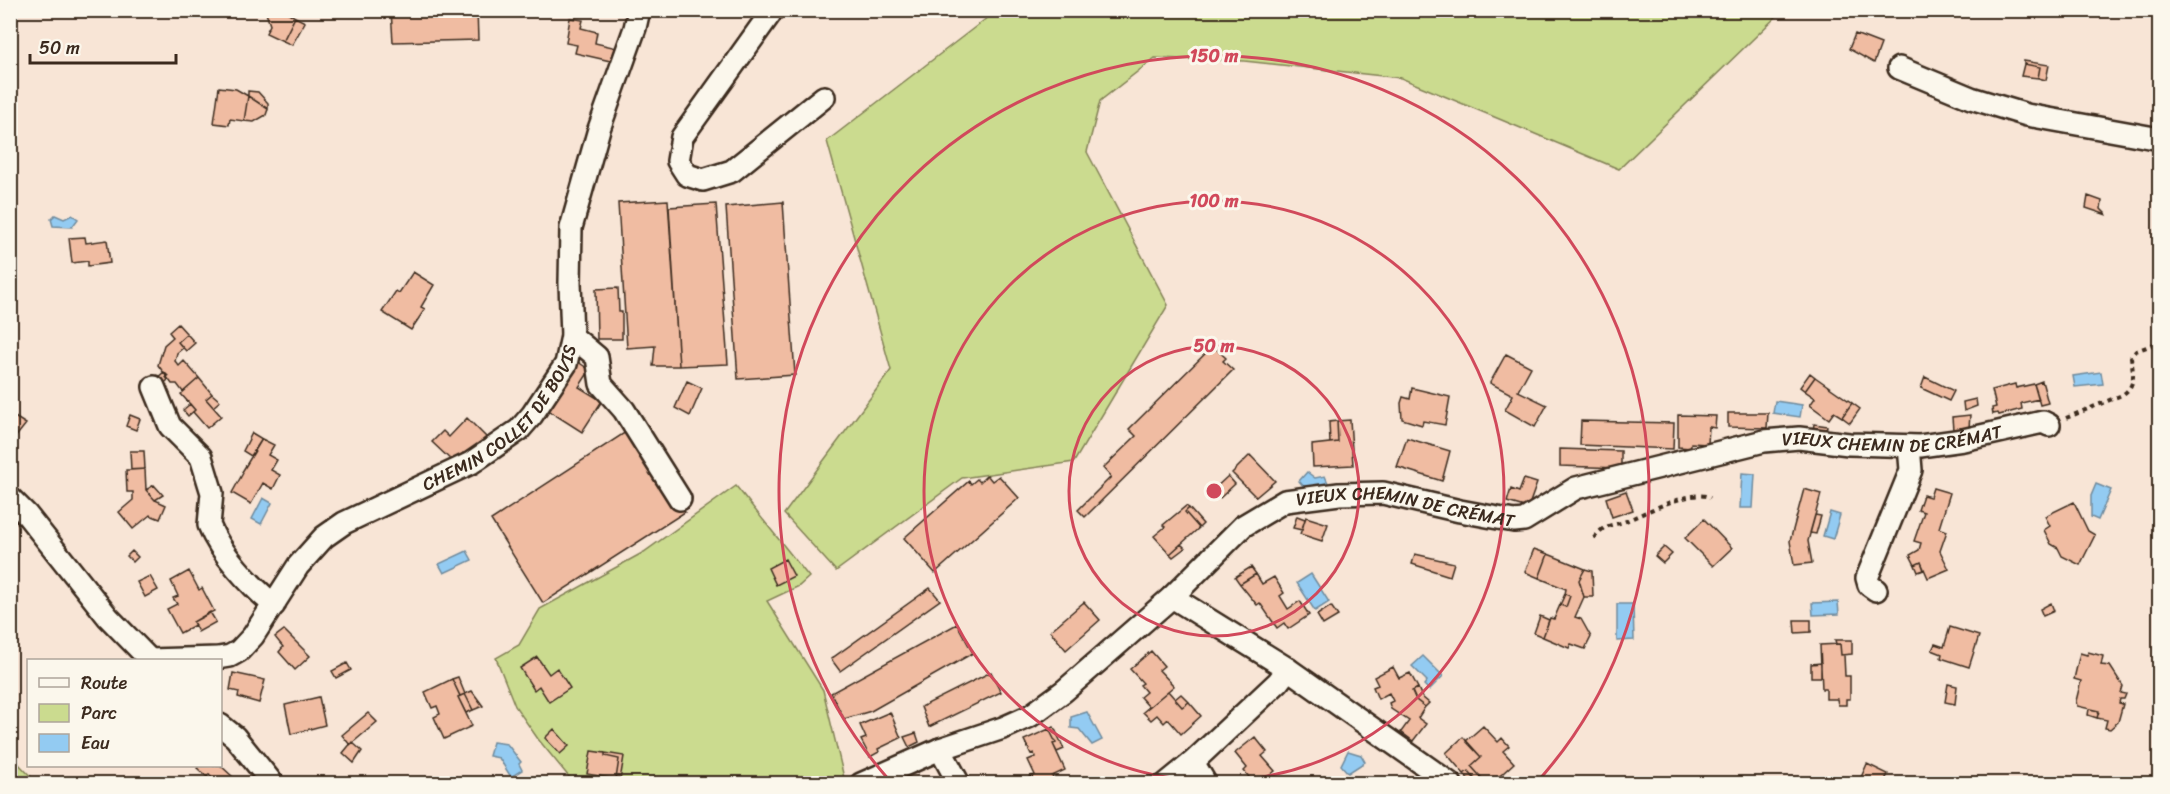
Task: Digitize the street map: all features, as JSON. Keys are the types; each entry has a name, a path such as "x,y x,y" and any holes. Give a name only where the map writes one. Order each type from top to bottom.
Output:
{"street":[{"name":"CHEMIN COLLET DE BOVIS","path":"169,659 230,656 246,645 312,547 333,530 471,463 519,430 532,415 566,363 572,336 571,228 599,129 635,28 639,10"},
{"path":"770,10 770,14 682,137 678,161 687,175 702,180 732,171 824,97"},
{"path":"1899,68 1971,98 2027,115 2160,139"},
{"path":"572,336 597,357 601,384 624,410 680,499"},
{"path":"154,387 170,426 201,457 212,493 209,525 211,530 223,550 262,595 274,605"},
{"name":"VIEUX CHEMIN DE CRÉMAT","path":"861,783 1030,716 1064,691 1172,597 1243,526 1286,501 1340,494 1383,493 1471,513 1514,521 1524,520 1576,488 1764,441 1799,438 1849,444 1909,446 1963,440 2043,422 2049,424"},
{"path":"1876,590 1869,585 1867,578 1911,470 1909,446"},
{"path":"10,498 27,515 108,616 148,659"},
{"path":"1172,597 1288,669 1451,783"},
{"path":"1166,783 1193,762 1278,682 1288,669"},
{"path":"222,727 235,738 273,783"},
{"path":"940,750 959,783"},
{"path":"1193,762 1206,783"}],"path":[{"path":"2049,424 2130,390 2134,382 2131,357 2145,346 2160,342"},
{"path":"1594,538 1604,528 1634,518 1646,511 1702,494 1710,498"}],"green space":[{"path":"996,11 1782,11 1619,169 1401,78 1244,61 1155,58 1100,101 1087,152 1168,305 1074,462 962,478 836,571 784,514 891,370 827,141"},
{"path":"736,486 809,577 799,586 767,601 823,690 845,782 574,783 538,739 515,706 496,658 519,645 540,609 644,552"},
{"path":"11,748 16,761 37,783 11,783"}],"water":[{"path":"55,215 64,219 72,215 78,219 72,227 53,226 51,219"},
{"path":"2101,372 2103,384 2075,387 2073,376"},
{"path":"1775,401 1802,405 1800,417 1773,413"},
{"path":"1307,472 1315,478 1325,476 1328,483 1305,488 1299,481"},
{"path":"1742,473 1755,474 1753,508 1740,508"},
{"path":"2096,484 2111,490 2098,520 2091,517 2091,496"},
{"path":"263,498 272,503 261,524 252,519"},
{"path":"1830,512 1840,515 1833,539 1823,536"},
{"path":"467,551 472,560 444,573 439,564"},
{"path":"1311,574 1329,602 1315,611 1297,583"},
{"path":"1838,602 1839,614 1813,615 1812,603"},
{"path":"1617,604 1633,604 1634,640 1617,641"},
{"path":"1423,656 1443,676 1429,690 1424,685 1427,681 1412,666"},
{"path":"1087,712 1102,740 1092,745 1079,729 1071,728 1071,717"},
{"path":"493,742 507,744 521,762 519,764 522,770 511,777 499,758 489,756"},
{"path":"1348,751 1361,755 1365,762 1348,773 1341,765"}],"building":[{"path":"261,10 284,10 295,17 283,41 266,33 270,25 266,13"},
{"path":"391,10 477,10 478,40 393,42"},
{"path":"295,17 305,22 292,45 283,41"},
{"path":"570,18 583,20 581,28 597,32 595,43 617,48 615,62 575,53 577,45 566,43"},
{"path":"1855,34 1881,44 1874,63 1849,49"},
{"path":"2024,61 2049,65 2046,80 2038,78 2040,67 2024,64"},
{"path":"2024,64 2040,67 2038,78 2021,76"},
{"path":"219,87 236,89 248,96 244,121 230,119 229,125 214,123"},
{"path":"248,91 258,92 268,103 268,109 248,96"},
{"path":"248,96 268,109 266,115 254,122 244,121"},
{"path":"2088,196 2102,201 2101,209 2107,215 2086,208"},
{"path":"668,200 679,366 653,366 655,346 627,348 618,203"},
{"path":"783,202 795,375 738,379 726,207"},
{"path":"716,204 728,364 679,366 669,207"},
{"path":"85,237 86,243 107,240 110,263 88,266 88,261 72,263 69,238"},
{"path":"413,272 434,285 421,307 425,309 411,330 382,312"},
{"path":"618,288 619,312 622,312 622,339 597,339 596,289"},
{"path":"178,324 187,334 178,342 183,348 177,353 175,361 179,366 184,361 199,378 183,392 177,384 172,384 158,365 164,345 173,337 169,332"},
{"path":"187,334 195,343 186,351 178,342"},
{"path":"1213,346 1226,358 1223,361 1233,370 1085,517 1078,510 1111,477 1103,468 1136,436 1129,429"},
{"path":"1506,354 1531,367 1518,391 1547,405 1535,427 1505,410 1513,395 1490,383"},
{"path":"578,362 590,370 579,387 602,401 582,432 546,409"},
{"path":"164,372 168,380 163,384 157,378"},
{"path":"1810,373 1815,377 1805,391 1800,387"},
{"path":"1815,377 1852,403 1842,417 1834,412 1829,419 1810,405 1815,398 1805,391"},
{"path":"1925,377 1954,391 1949,401 1921,388"},
{"path":"199,378 212,394 206,399 221,416 207,428 181,394"},
{"path":"687,381 702,388 690,416 675,408"},
{"path":"2042,381 2048,403 2040,405 2034,384"},
{"path":"2015,384 2016,388 2034,384 2039,399 2021,403 2022,409 1999,415 1998,413 1993,414 1992,408 1996,407 1992,390"},
{"path":"1412,388 1450,397 1445,425 1423,421 1422,425 1402,419 1401,403 1403,397 1410,399"},
{"path":"212,394 220,401 213,407 206,399"},
{"path":"1976,399 1977,406 1964,411 1963,402"},
{"path":"1852,403 1860,409 1850,423 1842,417"},
{"path":"190,404 195,410 188,416 183,410"},
{"path":"1728,413 1768,413 1767,428 1728,427"},
{"path":"10,414 26,424 10,444"},
{"path":"130,415 140,419 136,430 126,426"},
{"path":"1678,415 1716,416 1715,428 1709,427 1708,444 1691,443 1691,448 1678,447"},
{"path":"1970,415 1969,428 1953,430 1952,417"},
{"path":"467,418 486,437 467,457 463,453 454,463 432,442 443,431 449,437"},
{"path":"1350,420 1353,465 1313,467 1312,445 1338,442 1337,421"},
{"path":"1337,421 1338,442 1330,443 1329,422"},
{"path":"1581,421 1674,423 1673,449 1580,445"},
{"path":"1814,424 1827,426 1826,432 1813,431"},
{"path":"632,428 685,512 543,603 491,520"},
{"path":"252,433 262,439 251,456 243,451"},
{"path":"1407,438 1450,451 1442,481 1397,467"},
{"path":"262,439 274,445 268,455 277,460 271,470 280,475 273,489 263,483 251,504 232,493"},
{"path":"1560,449 1621,451 1621,468 1560,466"},
{"path":"130,451 144,451 145,469 131,470"},
{"path":"1250,455 1275,481 1256,497 1232,473"},
{"path":"145,469 146,490 155,500 166,505 160,519 150,515 133,529 119,512 133,500 133,492 127,492 126,470"},
{"path":"987,475 992,481 999,476 1019,498 935,573 904,538 969,481 971,484 977,479 980,482"},
{"path":"1228,476 1235,484 1220,498 1213,490"},
{"path":"1524,479 1537,483 1528,508 1507,502 1511,489 1519,492"},
{"path":"154,485 163,495 155,500 146,490"},
{"path":"1933,488 1950,493 1939,528 1947,531 1940,551 1949,569 1928,578 1921,562 1915,565 1910,555 1919,550 1921,543 1914,541 1924,512 1918,510 1923,495 1930,497"},
{"path":"1804,489 1821,494 1808,541 1812,563 1794,565 1790,541"},
{"path":"1626,491 1633,510 1612,517 1606,498"},
{"path":"2074,502 2088,531 2095,535 2080,565 2062,556 2058,548 2051,544 2044,530 2050,526 2045,516"},
{"path":"1186,506 1189,508 1185,512 1199,528 1170,554 1154,536 1165,527 1163,525"},
{"path":"1189,508 1203,524 1199,528 1185,512"},
{"path":"1815,515 1821,516 1816,534 1810,533"},
{"path":"1297,516 1305,519 1302,530 1293,528"},
{"path":"1306,517 1328,524 1322,541 1300,534"},
{"path":"1704,519 1732,548 1713,566 1685,538"},
{"path":"1181,544 1185,548 1173,557 1170,554"},
{"path":"1664,547 1672,554 1663,563 1655,556"},
{"path":"1534,549 1548,554 1539,578 1525,572"},
{"path":"132,551 138,557 133,562 127,556"},
{"path":"1415,554 1454,563 1450,576 1412,564"},
{"path":"1548,554 1585,569 1579,580 1584,597 1575,617 1581,619 1591,637 1585,649 1571,644 1569,648 1543,637 1550,618 1554,619 1560,605 1566,607 1570,596 1565,594 1566,589 1539,578"},
{"path":"785,559 794,576 776,585 768,568"},
{"path":"1921,562 1924,570 1918,572 1915,565"},
{"path":"1251,567 1256,574 1240,584 1235,577"},
{"path":"1585,569 1592,571 1593,597 1584,597 1579,580"},
{"path":"189,571 199,590 202,588 214,611 193,622 195,625 180,633 167,609 177,604 173,598 178,596 171,581"},
{"path":"1256,574 1262,584 1274,577 1284,593 1280,596 1288,609 1300,601 1309,615 1288,629 1284,623 1277,628 1260,603 1257,605 1240,584"},
{"path":"150,576 158,590 145,597 137,582"},
{"path":"930,588 940,600 840,671 831,659"},
{"path":"1565,594 1570,596 1566,607 1560,605"},
{"path":"1084,602 1100,620 1066,650 1050,631"},
{"path":"2051,603 2054,611 2043,616 2040,609"},
{"path":"1331,606 1338,616 1323,625 1317,615"},
{"path":"210,612 216,622 198,632 193,622"},
{"path":"1540,616 1549,620 1543,637 1534,633"},
{"path":"1794,620 1811,620 1811,632 1795,633"},
{"path":"957,624 973,653 871,711 844,719 831,693"},
{"path":"1950,627 1979,636 1969,667 1941,658 1942,654 1932,650 1935,644 1944,647"},
{"path":"284,630 310,656 295,670 279,652 283,647 275,637"},
{"path":"1835,640 1852,640 1852,654 1841,655 1840,644 1836,644"},
{"path":"1840,644 1841,655 1844,655 1845,676 1850,676 1850,699 1846,699 1846,705 1838,705 1837,699 1826,699 1826,689 1822,689 1820,645"},
{"path":"1151,651 1164,666 1159,670 1174,686 1149,707 1140,697 1146,692 1140,685 1143,683 1130,669"},
{"path":"2088,652 2103,656 2101,665 2110,666 2123,686 2121,693 2126,694 2124,699 2120,699 2119,703 2123,704 2118,722 2110,729 2105,728 2107,720 2097,718 2099,711 2077,706 2081,681 2074,679 2080,653 2087,655"},
{"path":"537,657 549,674 557,668 570,688 549,702 539,686 534,690 520,668"},
{"path":"347,663 351,670 336,678 332,671"},
{"path":"1821,663 1821,677 1811,677 1811,664"},
{"path":"1393,667 1399,678 1410,673 1418,688 1412,691 1416,700 1425,707 1418,718 1426,724 1413,741 1401,732 1409,721 1391,709 1389,703 1393,701 1389,693 1378,699 1373,687 1378,685 1374,677"},
{"path":"991,672 1001,692 929,727 921,707"},
{"path":"233,673 265,680 259,703 238,697 239,692 230,690"},
{"path":"458,677 465,694 460,696 452,679"},
{"path":"452,679 472,726 444,739 434,717 440,714 437,706 432,708 425,692"},
{"path":"1948,684 1957,686 1955,704 1945,702"},
{"path":"1418,688 1422,697 1429,703 1425,707 1416,700 1412,691"},
{"path":"472,691 483,706 473,710 465,694"},
{"path":"1168,691 1182,707 1189,702 1201,716 1181,734 1168,719 1164,723 1157,715 1151,720 1143,712"},
{"path":"465,694 473,710 466,713 458,697"},
{"path":"1181,694 1189,702 1182,707 1175,699"},
{"path":"319,697 325,725 291,734 285,705"},
{"path":"2089,709 2099,711 2097,718 2088,715"},
{"path":"890,712 901,738 878,749 879,752 870,757 861,740 866,738 860,725"},
{"path":"368,713 377,722 350,745 342,735"},
{"path":"1483,726 1498,742 1502,738 1509,746 1503,751 1514,763 1491,784 1487,784 1471,766 1481,757 1466,741"},
{"path":"1054,727 1064,749 1057,752 1053,744 1056,743 1049,729"},
{"path":"554,729 569,746 560,754 545,738"},
{"path":"1049,729 1065,770 1052,776 1054,780 1046,784 1033,784 1030,777 1035,775 1028,760 1035,757 1024,740"},
{"path":"916,733 919,742 909,747 904,737"},
{"path":"1255,737 1267,752 1262,756 1275,771 1260,784 1243,784 1249,777 1244,771 1247,768 1235,753"},
{"path":"1463,737 1481,757 1471,766 1487,784 1479,784 1468,771 1464,774 1446,753"},
{"path":"352,742 362,751 354,763 343,753"},
{"path":"591,751 605,753 605,756 619,759 616,779 587,774"},
{"path":"605,753 624,756 620,780 616,779 619,759 605,756"},
{"path":"1867,764 1888,774 1883,784 1858,784"},
{"path":"222,767 233,777 227,784 219,784 209,774 207,777 197,768"},
{"path":"1468,771 1479,784 1473,784 1464,774"},
{"path":"1269,776 1275,784 1260,784"}]}
